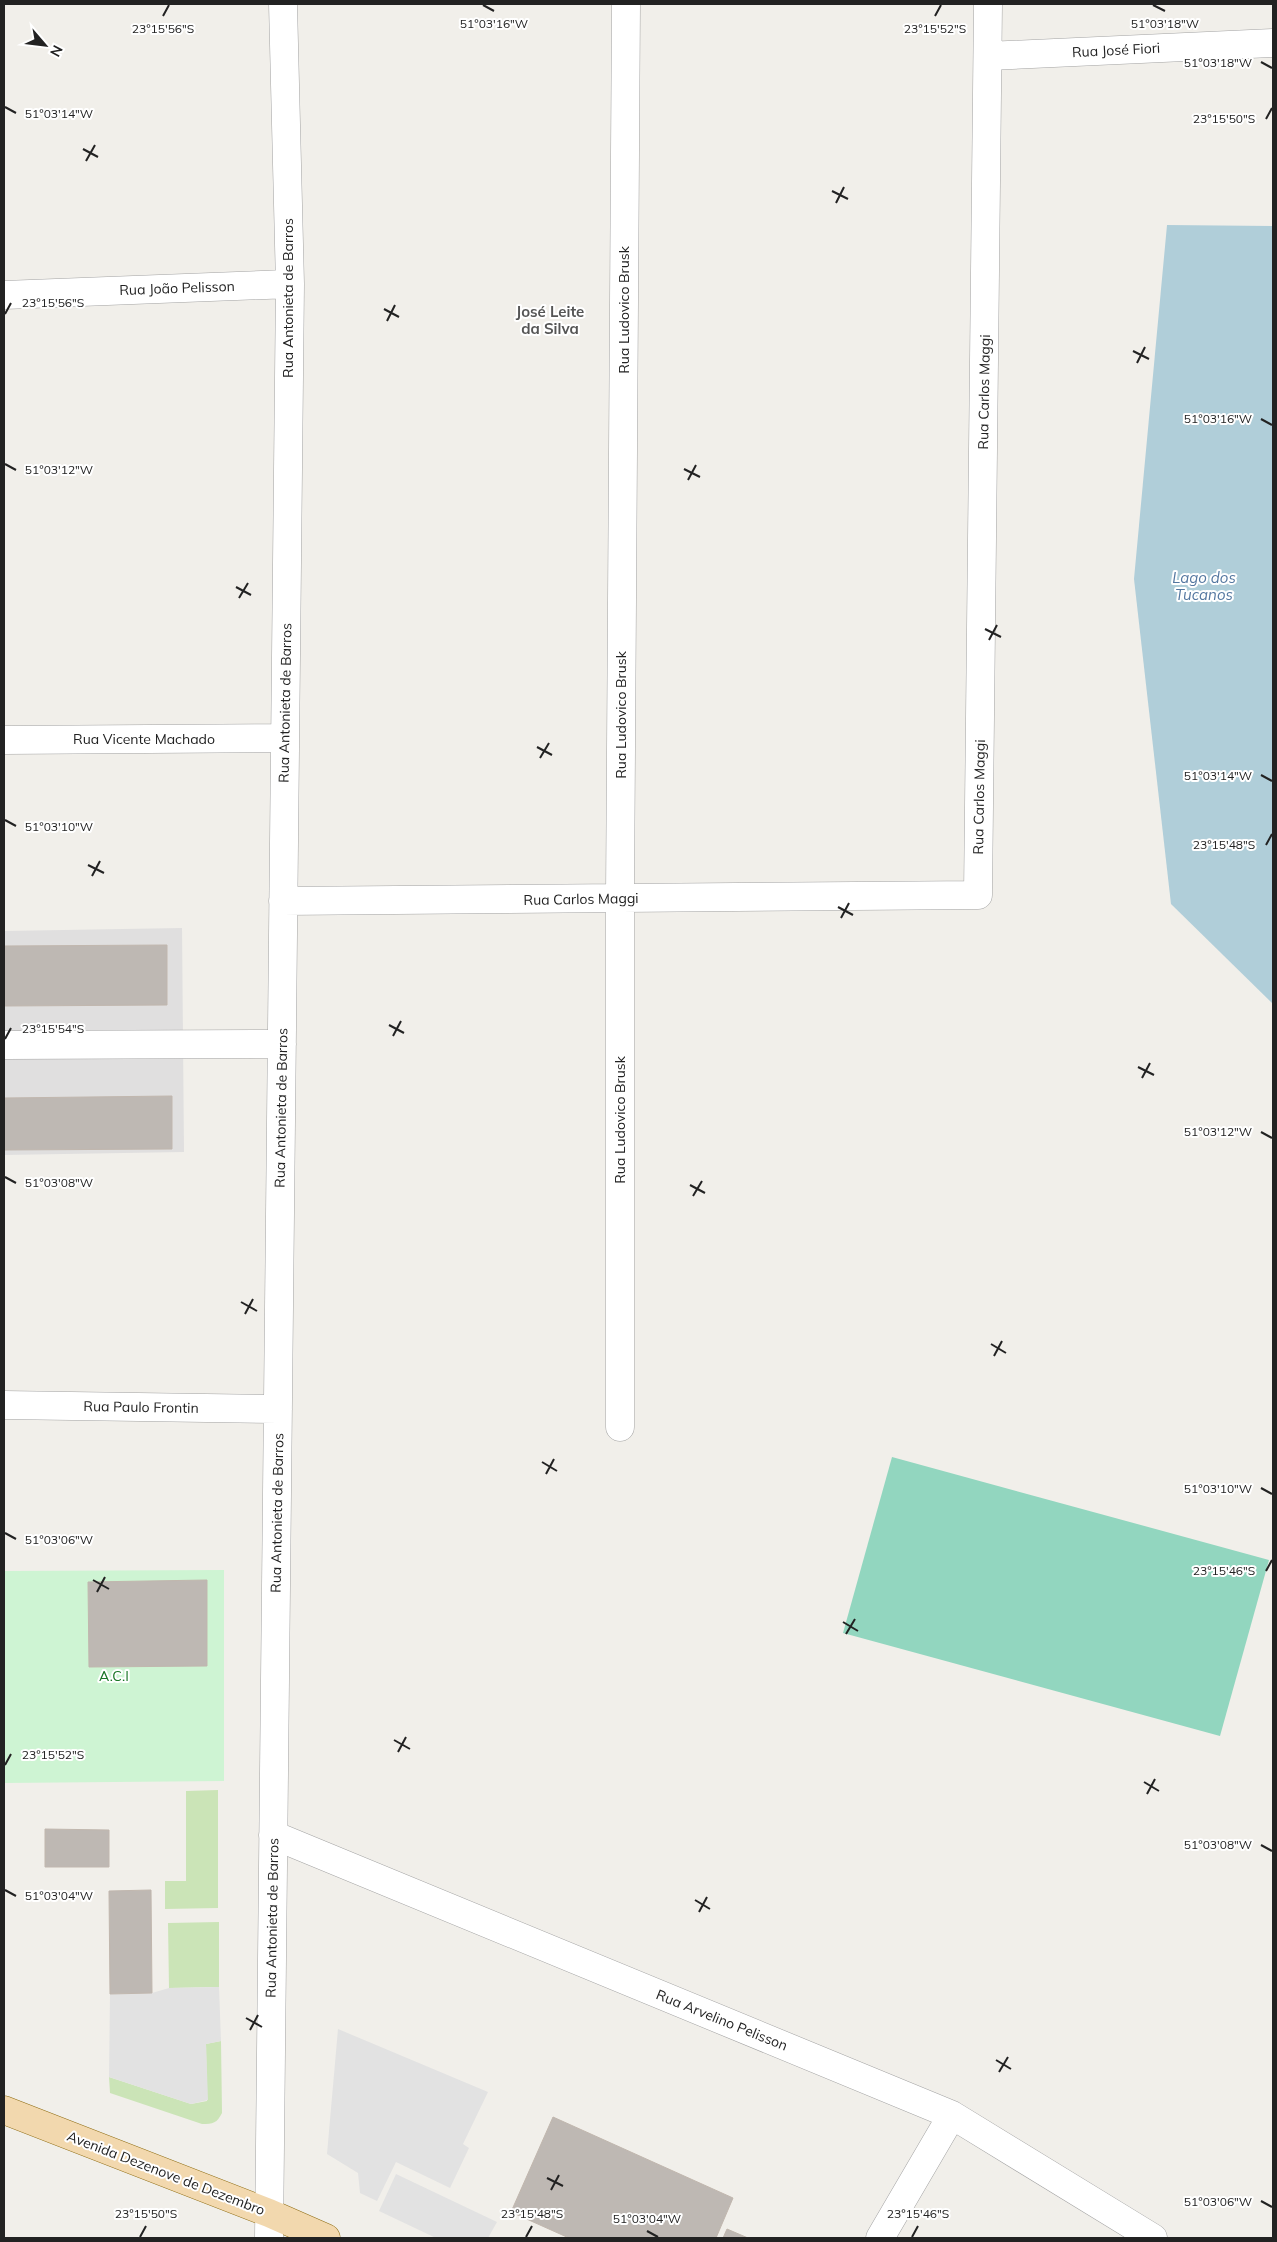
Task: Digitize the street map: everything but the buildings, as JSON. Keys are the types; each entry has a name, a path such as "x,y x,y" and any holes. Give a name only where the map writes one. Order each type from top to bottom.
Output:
{"main road":[{"name":"Avenida Dezenove de Dezembro","path":"4,2110 269,2225 326,2238"}],"street":[{"name":"Rua Antonieta de Barros","path":"269,2225 290,284 283,4"},
{"name":"Rua Ludovico Brusk","path":"620,1427 620,898 626,4"},
{"name":"Rua Carlos Maggi","path":"283,901 978,895 988,4"},
{"name":"Rua José Fiori","path":"988,56 1273,43"},
{"name":"Rua João Pelisson","path":"4,295 290,284"},
{"name":"Rua Vicente Machado","path":"4,740 285,738"},
{"path":"4,1045 282,1044"},
{"name":"Rua Paulo Frontin","path":"4,1405 278,1409"},
{"name":"Rua Arvelino Pelisson","path":"273,1835 952,2115 1153,2238"},
{"path":"880,2238 952,2115"}],"shaded area":[{"path":"182,928 184,1152 4,1155 4,931"},
{"path":"219,1987 221,2041 206,2044 208,2100 191,2104 109,2077 110,1994 152,1993 169,1988"},
{"path":"338,2029 488,2092 463,2144 469,2148 450,2188 396,2162 377,2201 360,2193 358,2173 327,2154"},
{"path":"396,2174 497,2222 488,2238 436,2238 379,2211"}],"green space":[{"path":"892,1457 1269,1560 1220,1736 843,1633"},
{"name":"A.C.I","path":"224,1570 224,1781 4,1783 4,1571"},
{"path":"218,1790 218,1908 165,1909 165,1881 186,1881 186,1791"},
{"path":"219,1922 219,1987 169,1988 168,1923"},
{"path":"221,2041 222,2113 214,2122 202,2124 110,2093 109,2077 191,2104 207,2101 206,2044"}],"water":[{"name":"Lago dos Tucanos","path":"1167,225 1273,226 1273,1004 1171,904 1134,579"}],"district":[{"name":"José Leite da Silva","path":"550,320"}]}
